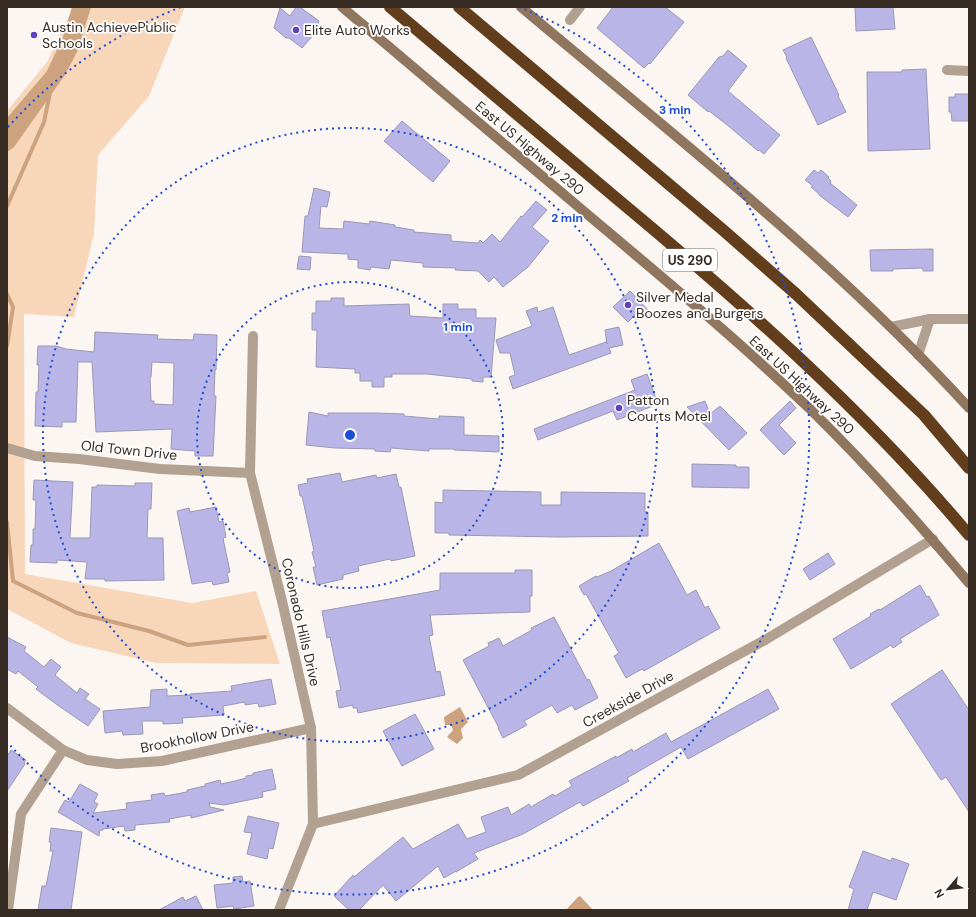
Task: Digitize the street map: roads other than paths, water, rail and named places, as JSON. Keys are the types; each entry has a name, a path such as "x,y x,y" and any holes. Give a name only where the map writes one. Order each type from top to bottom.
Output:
{"highway":[{"name":"US 290","path":"390,7 694,263 766,327 830,387 891,448 969,535"},
{"name":"US 290","path":"459,7 723,230 796,294 924,415 969,468"},
{"path":"924,415 969,455"}],"main road":[{"name":"East US Highway 290","path":"342,7 675,288 810,409 933,539 969,583"},
{"path":"521,7 825,264 891,327 969,408"}],"street":[{"path":"570,20 580,7"},
{"path":"947,70 969,71"},
{"path":"918,355 930,319"},
{"path":"891,327 930,319 969,319"},
{"name":"Coronado Hills Drive","path":"254,336 250,473 282,601 311,728 313,824 278,910"},
{"name":"Old Town Drive","path":"7,448 35,456 79,459 160,469 250,473"},
{"name":"Creekside Drive","path":"313,824 518,775 765,640 933,539"},
{"name":"Brookhollow Drive","path":"7,708 63,750 87,760 117,764 162,761 311,728"},
{"path":"8,910 21,814 63,750"}],"waterway":[{"path":"7,206 44,122 50,93"},
{"path":"7,294 13,307 7,346"},
{"path":"7,522 13,581 77,613 149,631 188,645 265,637"}],"place":[{"name":"Elite Auto Works","path":"296,30"},
{"name":"Austin AchievePublic Schools","path":"34,35"},
{"name":"Silver Medal Boozes and Burgers","path":"628,305"},
{"name":"Patton Courts Motel","path":"619,408"}]}
